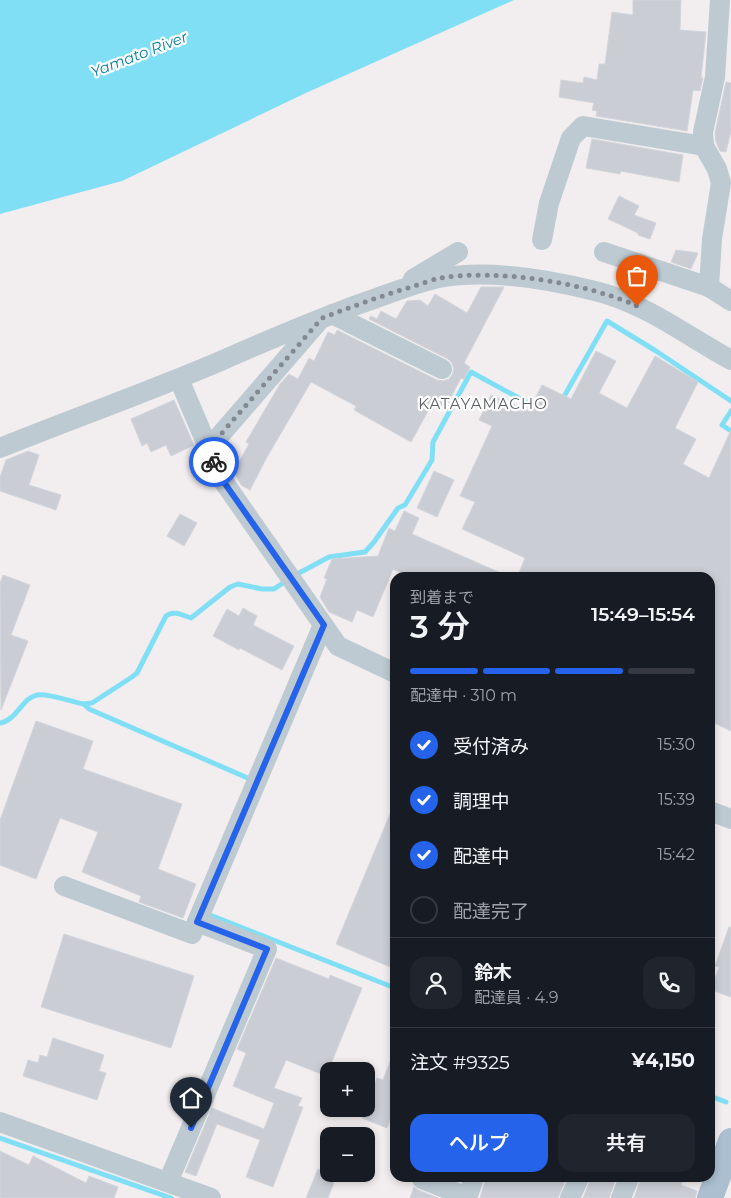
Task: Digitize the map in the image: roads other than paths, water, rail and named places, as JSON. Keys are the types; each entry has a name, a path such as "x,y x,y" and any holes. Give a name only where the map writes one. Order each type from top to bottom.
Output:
{"main road":[{"path":"710,1198 726,1175 731,1141"}],"street":[{"path":"709,287 712,239 726,184 704,146 703,132 724,46 720,0"},
{"path":"542,240 549,203 571,138 583,126 704,146"},
{"path":"385,295 458,252"},
{"path":"604,252 709,287 731,301"},
{"path":"0,448 178,379 327,316 439,278 481,274 545,281 596,291 624,300 650,313 731,360"},
{"path":"327,316 442,369"},
{"path":"208,449 327,316"},
{"path":"178,379 221,478 338,646 390,671"},
{"path":"64,886 192,934 324,625"},
{"path":"715,813 731,819"},
{"path":"168,1182 267,949 197,922"},
{"path":"0,1122 211,1198"},
{"path":"430,1182 467,1197 473,1182"},
{"path":"570,1198 576,1182"},
{"path":"621,1198 627,1182"}],"water":[{"name":"Yamato River","path":"0,0 514,0 308,92 122,181 0,214"}],"waterway":[{"path":"562,400 607,321 731,401"},
{"path":"299,573 329,557 365,552 374,542 398,508 405,505 432,460 433,442 471,372 537,408"},
{"path":"731,411 722,425 731,431"},
{"path":"84,704 92,703 137,673 166,616 169,614 181,614 191,618 230,587 238,584 262,589 274,589 286,581"},
{"path":"0,723 11,718 32,697 47,695 60,698 84,704 89,709 250,779 249,782"},
{"path":"210,915 390,986"},
{"path":"715,1098 726,1102"},
{"path":"0,1138 171,1198"}],"district":[{"name":"KATAYAMACHO","path":"483,403"}]}
